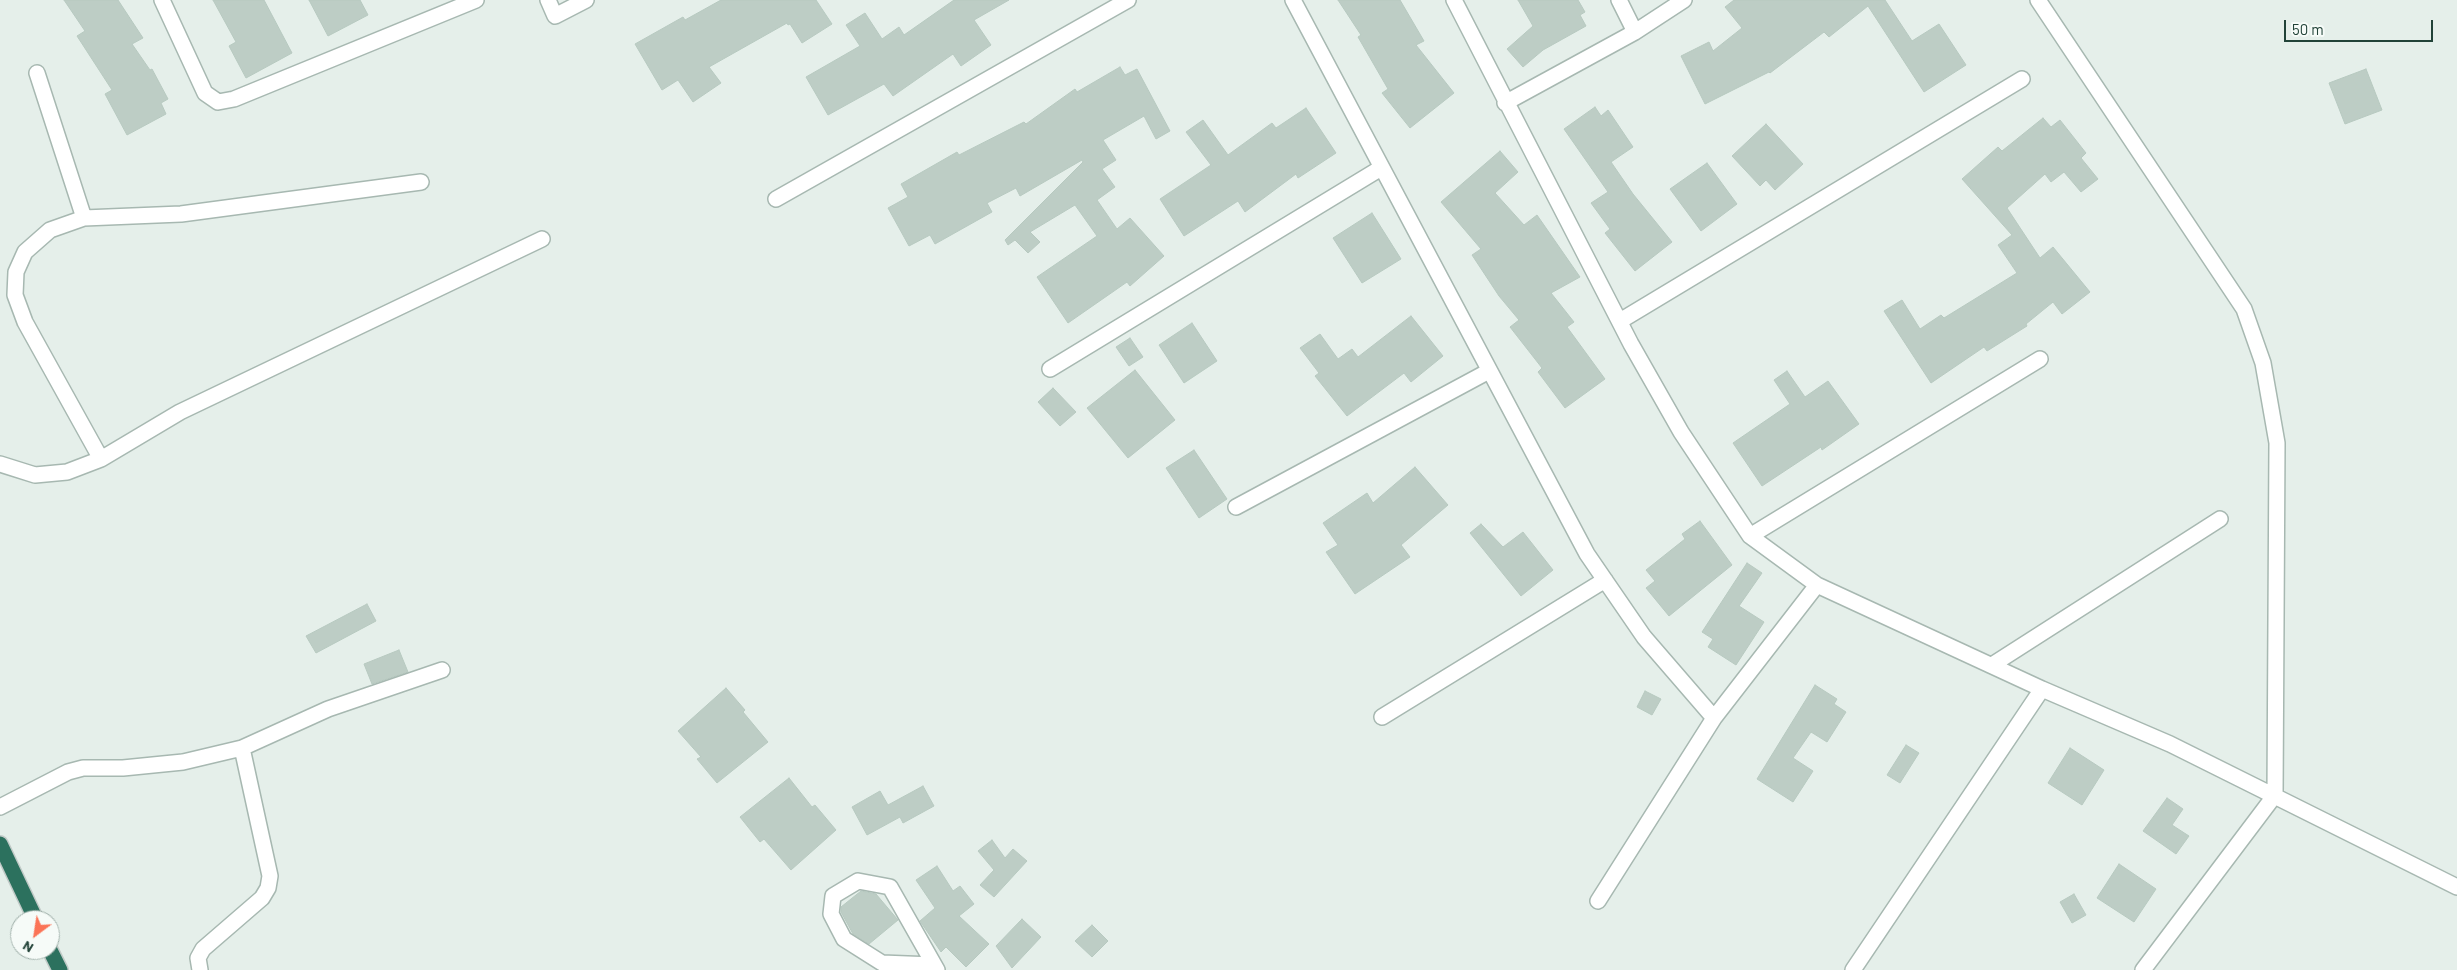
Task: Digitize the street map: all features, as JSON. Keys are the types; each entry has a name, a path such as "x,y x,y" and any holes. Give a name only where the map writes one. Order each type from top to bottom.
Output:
{"highway":[{"path":"0,844 31,910"}],"street":[{"path":"162,0 205,93 218,102 234,99 476,0"},
{"path":"548,0 556,16 586,0"},
{"path":"776,199 1128,0"},
{"path":"1293,0 1587,554 1644,637 1714,718"},
{"path":"1454,0 1505,102 1620,321 1681,432 1750,536 1817,585 2042,688 2170,744 2457,887"},
{"path":"1619,0 1635,32"},
{"path":"1505,102 1635,32 1684,0"},
{"path":"2038,0 2244,309 2263,363 2277,443 2275,795 2143,970"},
{"path":"37,73 84,218"},
{"path":"1620,321 2022,79"},
{"path":"1050,369 1381,168"},
{"path":"101,459 25,322 15,295 16,272 25,252 50,230 84,218 181,214 420,182"},
{"path":"0,464 35,475 67,472 101,459 180,412 542,239"},
{"path":"1750,536 2040,359"},
{"path":"1236,507 1489,371"},
{"path":"1992,665 2220,519"},
{"path":"1382,717 1605,580"},
{"path":"1598,900 1714,718 1817,585"},
{"path":"0,807 68,772 83,768 123,768 183,762 242,748 328,709 442,670"},
{"path":"1853,970 2042,688"},
{"path":"200,970 198,958 203,949 262,898 268,888 270,876 242,748"},
{"path":"858,880 890,887 935,968 882,963 844,939 831,914 833,896 858,880"}],"building":[{"path":"64,0 118,0 143,38 132,44 150,70 152,69 168,99 161,103 166,114 127,135 105,94 112,90 77,36 85,31"},
{"path":"213,0 264,0 292,53 246,78 229,46 236,42"},
{"path":"309,0 360,0 368,15 328,36"},
{"path":"721,0 816,0 832,24 802,43 790,24 788,25 787,23 709,67 721,83 693,102 678,80 662,90 635,44 683,17 685,20"},
{"path":"954,0 1009,0 974,20 991,45 961,66 953,54 893,96 884,84 828,115 806,77 860,46 846,25 865,13 882,39 899,27 904,35"},
{"path":"1338,0 1400,0 1424,41 1416,45 1454,93 1410,128 1382,93 1388,89 1358,37 1361,35"},
{"path":"1518,0 1578,0 1585,12 1580,15 1586,26 1543,50 1523,67 1507,49 1533,26"},
{"path":"1734,0 1885,0 1912,41 1939,24 1966,65 1924,92 1868,6 1829,37 1824,32 1770,73 1705,104 1681,56 1709,42 1713,51 1742,28 1725,7"},
{"path":"1120,67 1125,75 1137,69 1170,131 1156,139 1144,116 1103,140 1116,160 1102,169 1115,187 1097,200 1117,229 1130,218 1164,256 1130,286 1127,282 1068,323 1037,277 1097,236 1075,205 1030,232 1040,242 1028,253 1015,240 1008,245 1005,240 1083,162 1082,160 1020,196 1016,188 987,203 992,212 935,244 930,235 909,246 888,208 908,197 901,184 957,152 959,155 1024,122 1026,124 1075,89 1077,92"},
{"path":"2366,69 2382,110 2345,124 2329,83"},
{"path":"1595,107 1601,116 1608,110 1633,147 1611,162 1633,194 1672,242 1635,271 1605,233 1610,229 1591,203 1608,192 1564,129"},
{"path":"1306,108 1336,153 1298,178 1296,174 1245,212 1238,201 1184,236 1160,199 1211,165 1186,132 1203,120 1228,155 1272,123 1276,128"},
{"path":"2043,118 2051,127 2060,120 2086,153 2081,158 2098,179 2081,192 2064,172 2051,182 2045,174 2007,208 2040,258 2053,247 2090,292 2062,314 2053,302 2026,324 2027,326 1987,351 1984,347 1931,383 1884,311 1902,300 1920,329 1941,315 1944,318 2017,273 1998,245 2012,235 1962,179 1998,147 2002,151"},
{"path":"1766,124 1803,164 1775,190 1766,180 1760,186 1732,156"},
{"path":"1500,151 1518,172 1495,193 1524,225 1537,215 1580,277 1551,293 1574,322 1567,327 1605,379 1565,408 1538,372 1542,368 1510,327 1519,320 1499,296 1472,255 1481,249 1441,202"},
{"path":"1707,163 1737,204 1701,231 1670,189"},
{"path":"1372,213 1401,259 1362,283 1333,238"},
{"path":"1411,316 1443,356 1411,382 1404,373 1347,416 1315,376 1319,373 1300,348 1320,334 1338,359 1352,349 1358,357"},
{"path":"1192,323 1217,361 1184,383 1159,345"},
{"path":"1130,338 1143,357 1129,366 1116,347"},
{"path":"1135,370 1175,420 1128,458 1087,408"},
{"path":"1787,371 1805,397 1828,381 1859,424 1822,450 1821,447 1762,486 1733,443 1790,404 1774,380"},
{"path":"1053,388 1076,412 1060,426 1038,402"},
{"path":"1194,450 1227,499 1199,518 1166,468"},
{"path":"1415,467 1448,505 1401,545 1410,557 1355,594 1326,552 1338,545 1323,523 1367,493 1373,503"},
{"path":"1700,521 1732,565 1669,616 1646,588 1655,581 1646,570 1685,539 1682,534"},
{"path":"1481,524 1503,547 1523,532 1553,570 1521,596 1470,533"},
{"path":"1747,563 1762,573 1739,606 1764,622 1736,665 1708,647 1713,639 1702,632"},
{"path":"367,604 376,621 316,653 306,636"},
{"path":"399,650 408,672 372,684 364,664"},
{"path":"1815,685 1837,699 1834,704 1846,712 1827,742 1811,732 1793,758 1813,771 1793,802 1757,779"},
{"path":"726,688 768,742 717,783 697,759 701,757 678,731"},
{"path":"1645,691 1661,699 1652,715 1637,707"},
{"path":"1906,745 1919,753 1900,783 1887,775"},
{"path":"2070,748 2104,770 2082,805 2048,783"},
{"path":"789,778 812,807 815,805 836,830 791,870 764,839 760,842 740,817"},
{"path":"923,786 934,806 903,823 900,817 867,835 852,807 880,791 888,805"},
{"path":"2167,798 2183,809 2172,825 2189,836 2176,854 2143,831"},
{"path":"992,840 1005,858 1013,849 1027,861 994,897 980,885 994,870 978,851"},
{"path":"2119,864 2156,889 2134,922 2097,898"},
{"path":"937,866 953,891 960,886 974,904 959,916 989,944 966,967 946,947 941,952 920,921 935,908 916,880"},
{"path":"861,891 876,894 898,920 869,944 853,934 841,912 841,907"},
{"path":"2074,894 2086,915 2072,923 2060,902"},
{"path":"1022,919 1041,937 1012,968 996,946"},
{"path":"1092,925 1108,941 1092,957 1075,941"}]}
